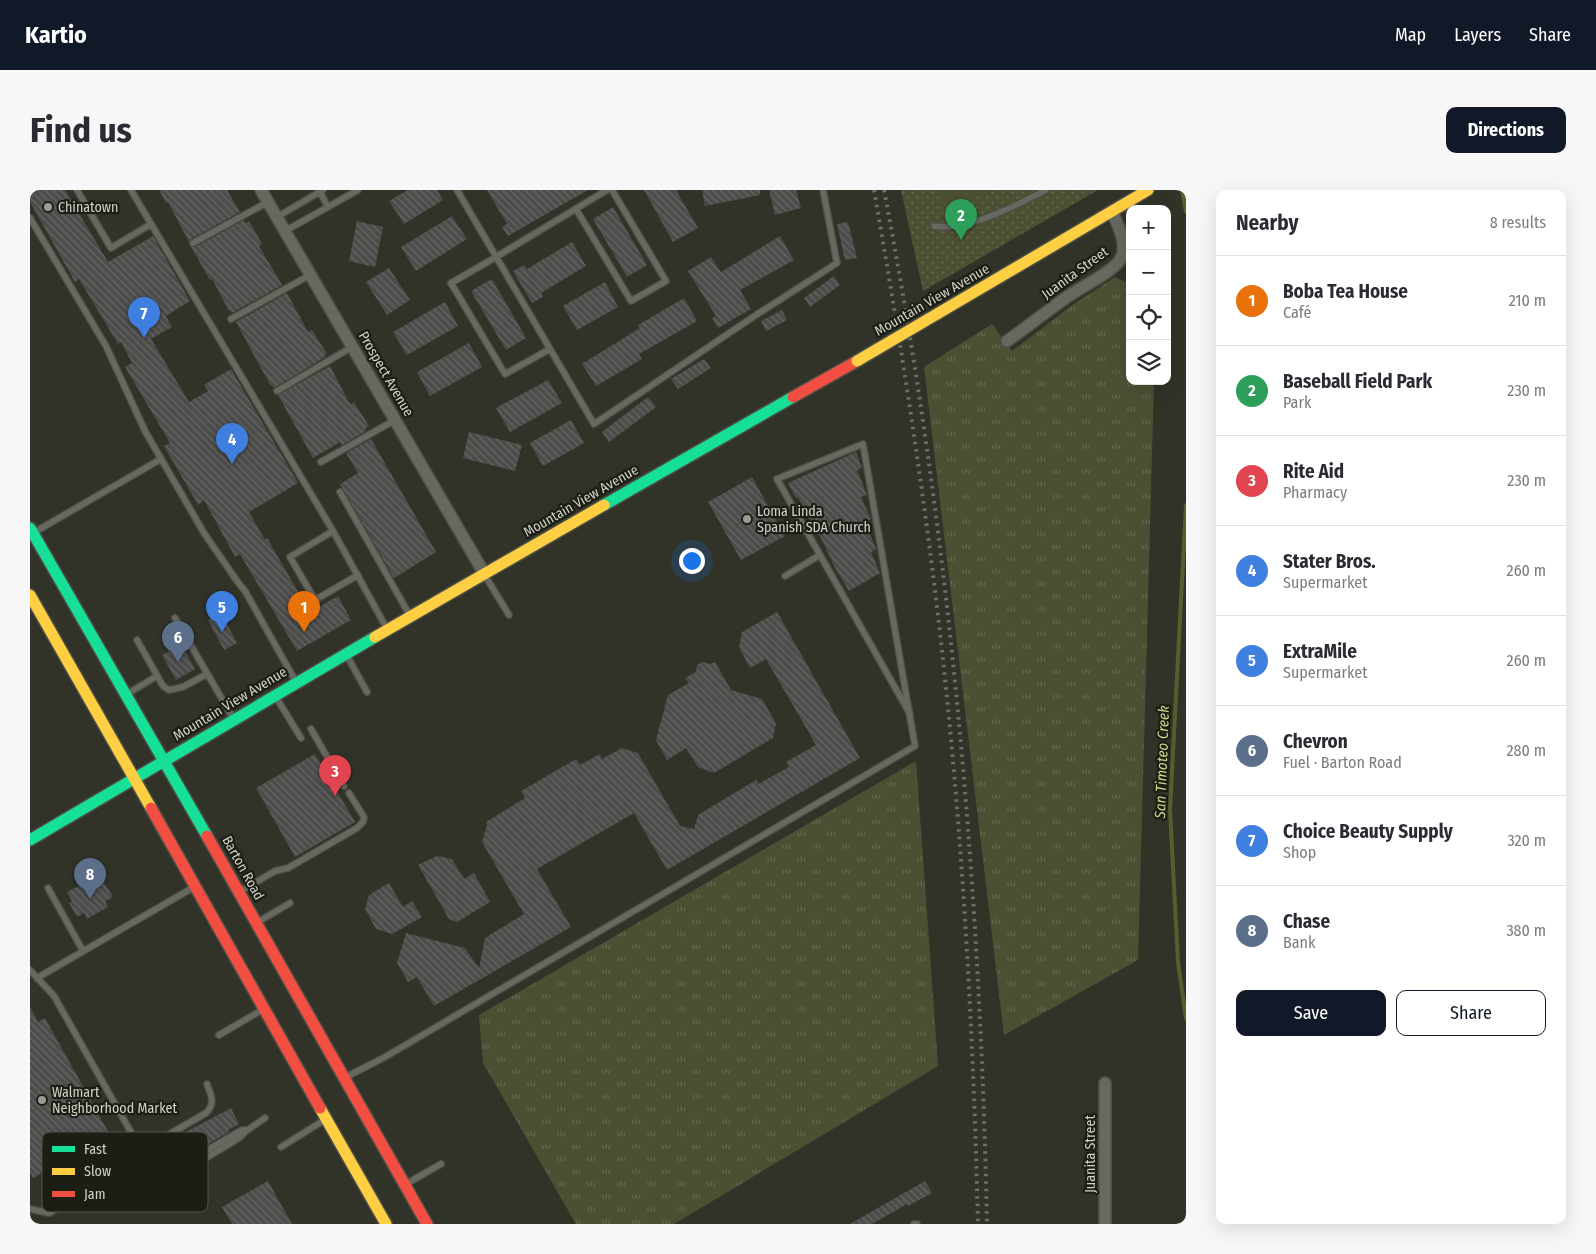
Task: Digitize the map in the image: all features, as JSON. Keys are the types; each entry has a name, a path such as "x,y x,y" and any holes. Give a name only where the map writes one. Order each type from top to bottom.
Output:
{"main road":[{"name":"Mountain View Avenue","path":"30,840 484,573 857,361 1112,211 1138,193"},
{"name":"Barton Road","path":"31,532 164,760 427,1224"},
{"path":"30,595 386,1224"}],"street":[{"name":"Prospect Avenue","path":"261,190 484,573"},
{"name":"Juanita Street","path":"1007,342 1068,296 1111,269 1119,261 1123,249 1122,236 1112,211"},
{"name":"Juanita Street","path":"1104,1224 1105,1083"}],"lane":[{"path":"77,190 111,248 151,224"},
{"path":"131,190 333,531 388,629"},
{"path":"285,231 328,206 346,193 358,190"},
{"path":"457,190 594,424 756,314 837,263 823,190"},
{"path":"550,349 505,374 451,283 606,190"},
{"path":"576,208 631,301 666,281 612,190"},
{"path":"934,226 944,228 972,223 1046,190"},
{"path":"277,217 322,191 328,206"},
{"path":"193,243 268,202"},
{"path":"30,218 106,346 141,423 161,459 204,533 245,590 296,682"},
{"path":"231,319 310,275"},
{"path":"277,391 352,347"},
{"path":"321,462 395,420"},
{"path":"344,1078 385,1057 915,746 910,714 863,444 777,479 910,714"},
{"path":"31,532 161,459"},
{"path":"340,492 410,616"},
{"path":"333,531 290,556 315,600 358,575"},
{"path":"785,576 820,555"},
{"path":"484,573 509,615"},
{"path":"175,618 234,719"},
{"path":"137,640 163,686 169,690 183,687 207,674"},
{"path":"346,653 367,692"},
{"path":"126,694 157,676"},
{"path":"274,695 301,738"},
{"path":"310,729 344,786"},
{"path":"239,892 275,871 288,868 357,828 364,822 364,817 349,793"},
{"path":"37,978 196,886"},
{"path":"48,888 83,951"},
{"path":"256,923 290,903"},
{"path":"30,970 54,996 131,1132"},
{"path":"219,1035 264,1008"},
{"path":"173,1132 211,1109 213,1104 212,1096 207,1084"},
{"path":"208,1157 239,1138 265,1118"},
{"path":"281,1146 327,1119"},
{"path":"208,1150 242,1130 249,1129"},
{"path":"405,1185 441,1164"}],"green space":[{"path":"901,190 1098,190 923,291"},
{"path":"940,190 993,190 975,198 942,204"},
{"path":"1115,277 1126,282 1126,385 1154,385 1138,960 1004,1035 924,367 992,324 1012,351 1074,304"},
{"path":"916,761 938,1066 674,1224 576,1224 483,1063 479,1015"}],"building":[{"path":"30,190 65,190 108,262 153,236 190,301 166,316 172,327 151,339 189,402 208,391 204,385 231,369 298,483 249,512 265,540 267,538 310,612 338,596 351,620 297,651 240,554 235,557 204,500 198,505 164,446 170,443 125,367 132,363 121,342 118,344 79,279 75,282 30,202"},
{"path":"159,190 227,190 240,212 191,239 189,242 168,202 166,203"},
{"path":"408,190 437,190 443,200 404,224 389,201"},
{"path":"487,190 588,190 508,236 502,227 507,224"},
{"path":"644,190 676,190 698,228 673,242"},
{"path":"702,190 760,190 760,195 705,206"},
{"path":"769,190 796,190 801,208 775,215"},
{"path":"613,207 647,265 627,277 593,219"},
{"path":"452,216 467,239 416,271 401,247"},
{"path":"244,220 246,223 249,221 262,244 259,246 282,285 232,313 191,247 195,247"},
{"path":"357,221 383,227 375,267 349,261"},
{"path":"848,222 857,258 845,260 837,224"},
{"path":"780,236 794,260 740,290 751,309 718,328 712,318 716,316 688,271 711,257 721,272"},
{"path":"572,242 586,266 541,293 543,297 532,303 513,271 524,265 527,269"},
{"path":"389,268 410,300 387,315 366,282"},
{"path":"834,276 840,285 810,307 804,298"},
{"path":"492,279 526,338 506,350 471,291"},
{"path":"605,282 618,307 577,330 563,306"},
{"path":"287,293 308,332 312,330 327,354 274,388 271,386 236,322"},
{"path":"684,298 697,321 639,354 642,359 596,386 582,364 640,328 638,325"},
{"path":"445,302 458,326 407,355 393,332"},
{"path":"782,310 787,320 766,331 761,321"},
{"path":"469,343 482,367 430,396 417,372"},
{"path":"704,359 711,368 678,389 671,379"},
{"path":"330,366 350,404 354,402 369,426 365,429 366,431 342,445 340,442 313,458 278,395"},
{"path":"548,380 562,403 510,432 496,408"},
{"path":"648,397 656,407 609,442 602,432"},
{"path":"571,420 584,443 543,466 530,443"},
{"path":"469,432 522,445 515,471 463,458"},
{"path":"371,439 436,552 394,578 340,484 358,473 346,453"},
{"path":"856,452 862,468 857,470 867,495 861,497 871,519 865,522 876,549 871,552 880,573 849,591 798,497 796,498 788,483"},
{"name":"Loma Linda Spanish SDA Church","path":"752,477 785,536 741,560 708,502"},
{"path":"777,612 860,758 667,870 634,813 537,869 571,927 434,1006 417,977 408,982 397,963 406,933 465,948 479,968 485,938 524,914 482,842 487,825 486,822 525,798 521,791 576,759 580,765 600,754 602,759 622,748 638,753 680,826 694,829 698,815 756,780 758,784 789,767 786,762 816,745 766,659 750,668 739,647 742,632"},
{"path":"221,613 237,643 224,650 208,620"},
{"path":"181,644 195,669 176,680 162,655"},
{"path":"702,662 710,664 715,662 731,690 762,699 776,723 773,738 714,773 698,767 686,748 667,760 656,740 668,695 689,683 685,678 696,672 697,665"},
{"path":"315,754 355,822 295,857 256,788"},
{"path":"437,856 452,859 464,879 474,873 490,902 457,922 449,919 418,865"},
{"path":"94,878 96,882 102,879 113,897 105,901 108,907 87,919 84,913 77,917 69,903 72,901 67,892"},
{"path":"389,883 403,907 412,901 422,917 392,934 376,929 365,909 369,895"},
{"path":"30,1007 38,1022 45,1018 108,1132 42,1132 42,1173 33,1178 30,1172"},
{"path":"231,1108 239,1124 208,1144 208,1132 186,1132"},
{"path":"268,1181 292,1224 232,1224 222,1207"},
{"path":"925,1181 932,1193 908,1206 907,1204 872,1224 850,1224"}],"waterway":[{"name":"San Timoteo Creek","path":"1182,190 1186,212"},
{"name":"San Timoteo Creek","path":"1186,505 1170,810 1178,962 1186,1019"}],"railway":[{"path":"874,190 928,532 951,739 972,1042 978,1224"},
{"path":"884,190 927,446 957,705 977,965 987,1224"}],"traffic: fast":[{"path":"604,505 793,397"},
{"path":"30,528 207,836"},
{"path":"30,840 375,637"}],"traffic: slow":[{"path":"937,314 1148,190"},
{"path":"857,361 937,314"},
{"path":"375,637 604,505"},
{"path":"30,595 151,808"},
{"path":"320,1108 386,1224"}],"traffic: jam":[{"path":"793,397 857,361"},
{"path":"151,808 320,1108"},
{"path":"207,836 427,1224"}],"place":[{"name":"Chinatown","path":"48,207"},
{"name":"Baseball Field Park","path":"961,240"},
{"name":"Choice Beauty Supply","path":"144,338"},
{"name":"Stater Bros.","path":"232,464"},
{"name":"Loma Linda Spanish SDA Church","path":"747,519"},
{"name":"ExtraMile","path":"222,632"},
{"name":"Boba Tea House","path":"304,632"},
{"name":"Chevron","path":"178,662"},
{"name":"Rite Aid","path":"335,796"},
{"name":"Chase","path":"90,899"},
{"name":"Walmart Neighborhood Market","path":"42,1100"}]}
